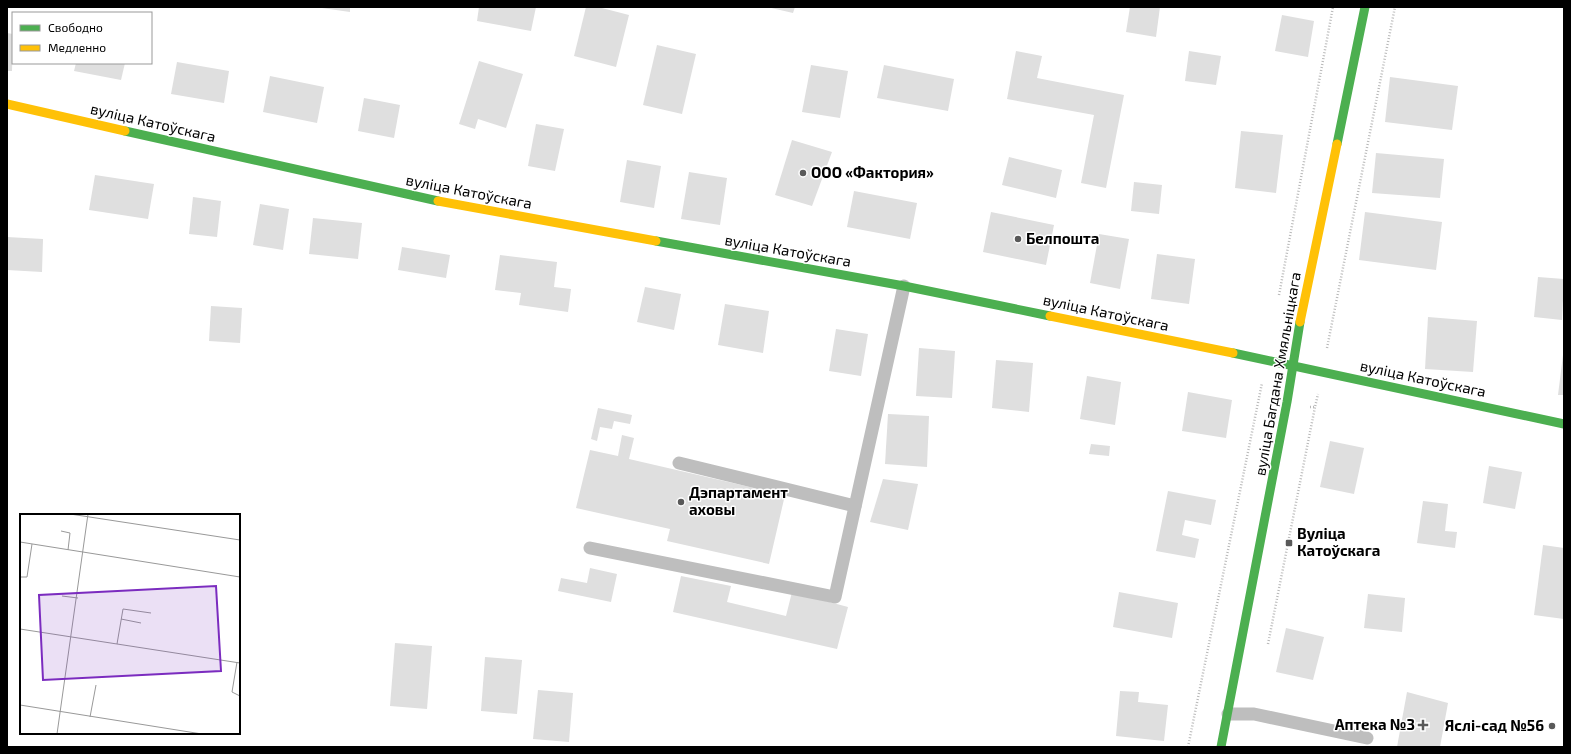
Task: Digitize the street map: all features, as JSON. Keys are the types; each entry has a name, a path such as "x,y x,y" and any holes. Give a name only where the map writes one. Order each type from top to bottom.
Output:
{"street":[{"name":"вуліца Багдана Хмяльніцкага","path":"1221,747 1287,402 1299,329 1366,7"},
{"name":"вуліца Катоўскага","path":"7,104 423,198 904,286 1322,372 1564,424"}],"lane":[{"path":"590,548 835,597 904,286"},
{"path":"679,463 855,506"},
{"path":"1228,714 1254,714 1367,738"}],"path":[{"path":"1279,594 1395,7"},
{"path":"1259,398 1315,408"},
{"path":"1188,747 1193,719"}],"building":[{"path":"315,7 350,7 350,12"},
{"path":"479,7 536,7 531,31 477,21"},
{"path":"586,7 598,7 629,15 616,67 574,56"},
{"path":"767,7 795,7 793,13"},
{"path":"1130,7 1160,7 1156,37 1126,32"},
{"path":"1282,15 1314,21 1308,57 1275,51"},
{"path":"7,33 12,34 12,64 12,71 7,71"},
{"path":"657,45 696,54 682,114 643,105"},
{"path":"1016,51 1042,56 1037,78 1124,95 1106,188 1081,183 1094,115 1007,99"},
{"path":"1189,51 1221,56 1216,85 1185,81"},
{"path":"479,61 523,74 506,128 478,119 475,129 459,124"},
{"path":"177,62 229,71 224,103 171,94"},
{"path":"76,64 125,64 121,80 74,71"},
{"path":"811,65 848,71 840,118 802,112"},
{"path":"884,65 954,79 948,111 877,98"},
{"path":"270,76 324,87 317,123 263,112"},
{"path":"1390,77 1458,86 1452,130 1385,122"},
{"path":"364,98 400,105 394,138 358,131"},
{"path":"536,124 564,129 555,171 528,166"},
{"path":"1241,131 1283,135 1276,193 1235,188"},
{"name":"ООО «Фактория»","path":"792,140 832,152 812,206 775,195"},
{"path":"1376,153 1444,159 1440,198 1372,193"},
{"path":"1009,157 1062,170 1056,198 1002,185"},
{"path":"627,160 661,166 654,208 620,202"},
{"path":"689,172 727,178 720,225 681,219"},
{"path":"95,175 154,184 148,219 89,210"},
{"path":"1134,182 1162,185 1159,214 1131,211"},
{"path":"854,191 917,203 910,239 847,227"},
{"path":"193,197 221,201 217,237 189,234"},
{"path":"260,204 289,209 283,250 253,245"},
{"name":"Белпошта","path":"991,212 1054,225 1046,265 983,252"},
{"path":"1365,212 1442,222 1436,270 1359,260"},
{"path":"313,218 362,223 358,259 309,254"},
{"path":"1099,234 1129,239 1120,289 1090,283"},
{"path":"7,237 43,239 42,272 7,270"},
{"path":"402,247 450,255 446,278 398,270"},
{"path":"1157,254 1195,259 1189,304 1151,299"},
{"path":"500,255 557,262 554,287 571,289 568,312 519,305 521,293 495,290"},
{"path":"1538,277 1564,279 1562,320 1534,317"},
{"path":"645,287 681,294 674,330 637,322"},
{"path":"725,304 769,311 763,353 718,345"},
{"path":"211,306 242,308 240,343 209,341"},
{"path":"1428,317 1477,321 1473,372 1425,369"},
{"path":"836,329 868,334 861,376 829,371"},
{"path":"919,348 955,351 952,398 916,396"},
{"path":"1563,355 1564,395 1558,395"},
{"path":"996,360 1033,363 1029,412 992,408"},
{"path":"1087,376 1121,382 1115,425 1080,419"},
{"path":"1188,392 1232,400 1226,438 1182,431"},
{"path":"598,408 632,415 630,424 614,421 612,429 600,427 597,441 591,439"},
{"path":"888,414 929,416 927,467 885,464"},
{"name":"Дэпартамент аховы","path":"622,435 634,438 629,459 785,495 769,564 667,541 670,529 576,508 590,450 618,456"},
{"path":"1330,441 1364,448 1354,494 1320,487"},
{"path":"1091,444 1110,446 1109,456 1089,454"},
{"path":"1489,466 1522,472 1515,509 1483,503"},
{"path":"883,479 918,484 908,530 870,522"},
{"path":"1168,491 1216,500 1211,525 1185,520 1182,535 1199,539 1195,558 1156,551"},
{"path":"1423,501 1448,504 1445,531 1457,532 1455,548 1417,543"},
{"path":"1543,545 1564,548 1564,619 1534,615"},
{"path":"590,568 617,574 611,602 558,591 561,578 587,583"},
{"path":"681,576 731,586 727,602 786,616 792,592 848,607 837,649 673,612"},
{"path":"1119,592 1178,603 1172,638 1113,627"},
{"path":"1368,594 1405,598 1402,632 1364,628"},
{"path":"1286,628 1324,637 1313,680 1276,672"},
{"path":"395,643 432,646 427,709 390,706"},
{"path":"485,657 522,660 517,714 481,711"},
{"path":"538,690 573,693 569,742 533,739"},
{"path":"1120,691 1139,692 1138,702 1168,705 1164,741 1116,736"},
{"name":"Аптека №3","path":"1407,692 1448,703 1440,747 1397,747"}],"traffic: fast":[{"path":"1337,144 1365,7"},
{"path":"125,131 438,201"},
{"path":"656,241 904,286 1050,316"},
{"path":"1221,747 1287,402 1300,322"},
{"path":"1233,353 1564,424"}],"traffic: slow":[{"path":"7,104 125,131"},
{"path":"1300,322 1337,144"},
{"path":"438,201 656,241"},
{"path":"1050,316 1233,353"}],"place":[{"name":"ООО «Фактория»","path":"803,173"},
{"name":"Белпошта","path":"1018,239"},
{"name":"Дэпартамент аховы","path":"681,502"},
{"name":"Вуліца Катоўскага","path":"1289,543"},
{"name":"Аптека №3","path":"1423,725"},
{"name":"Яслі-сад №56","path":"1552,726"}]}
